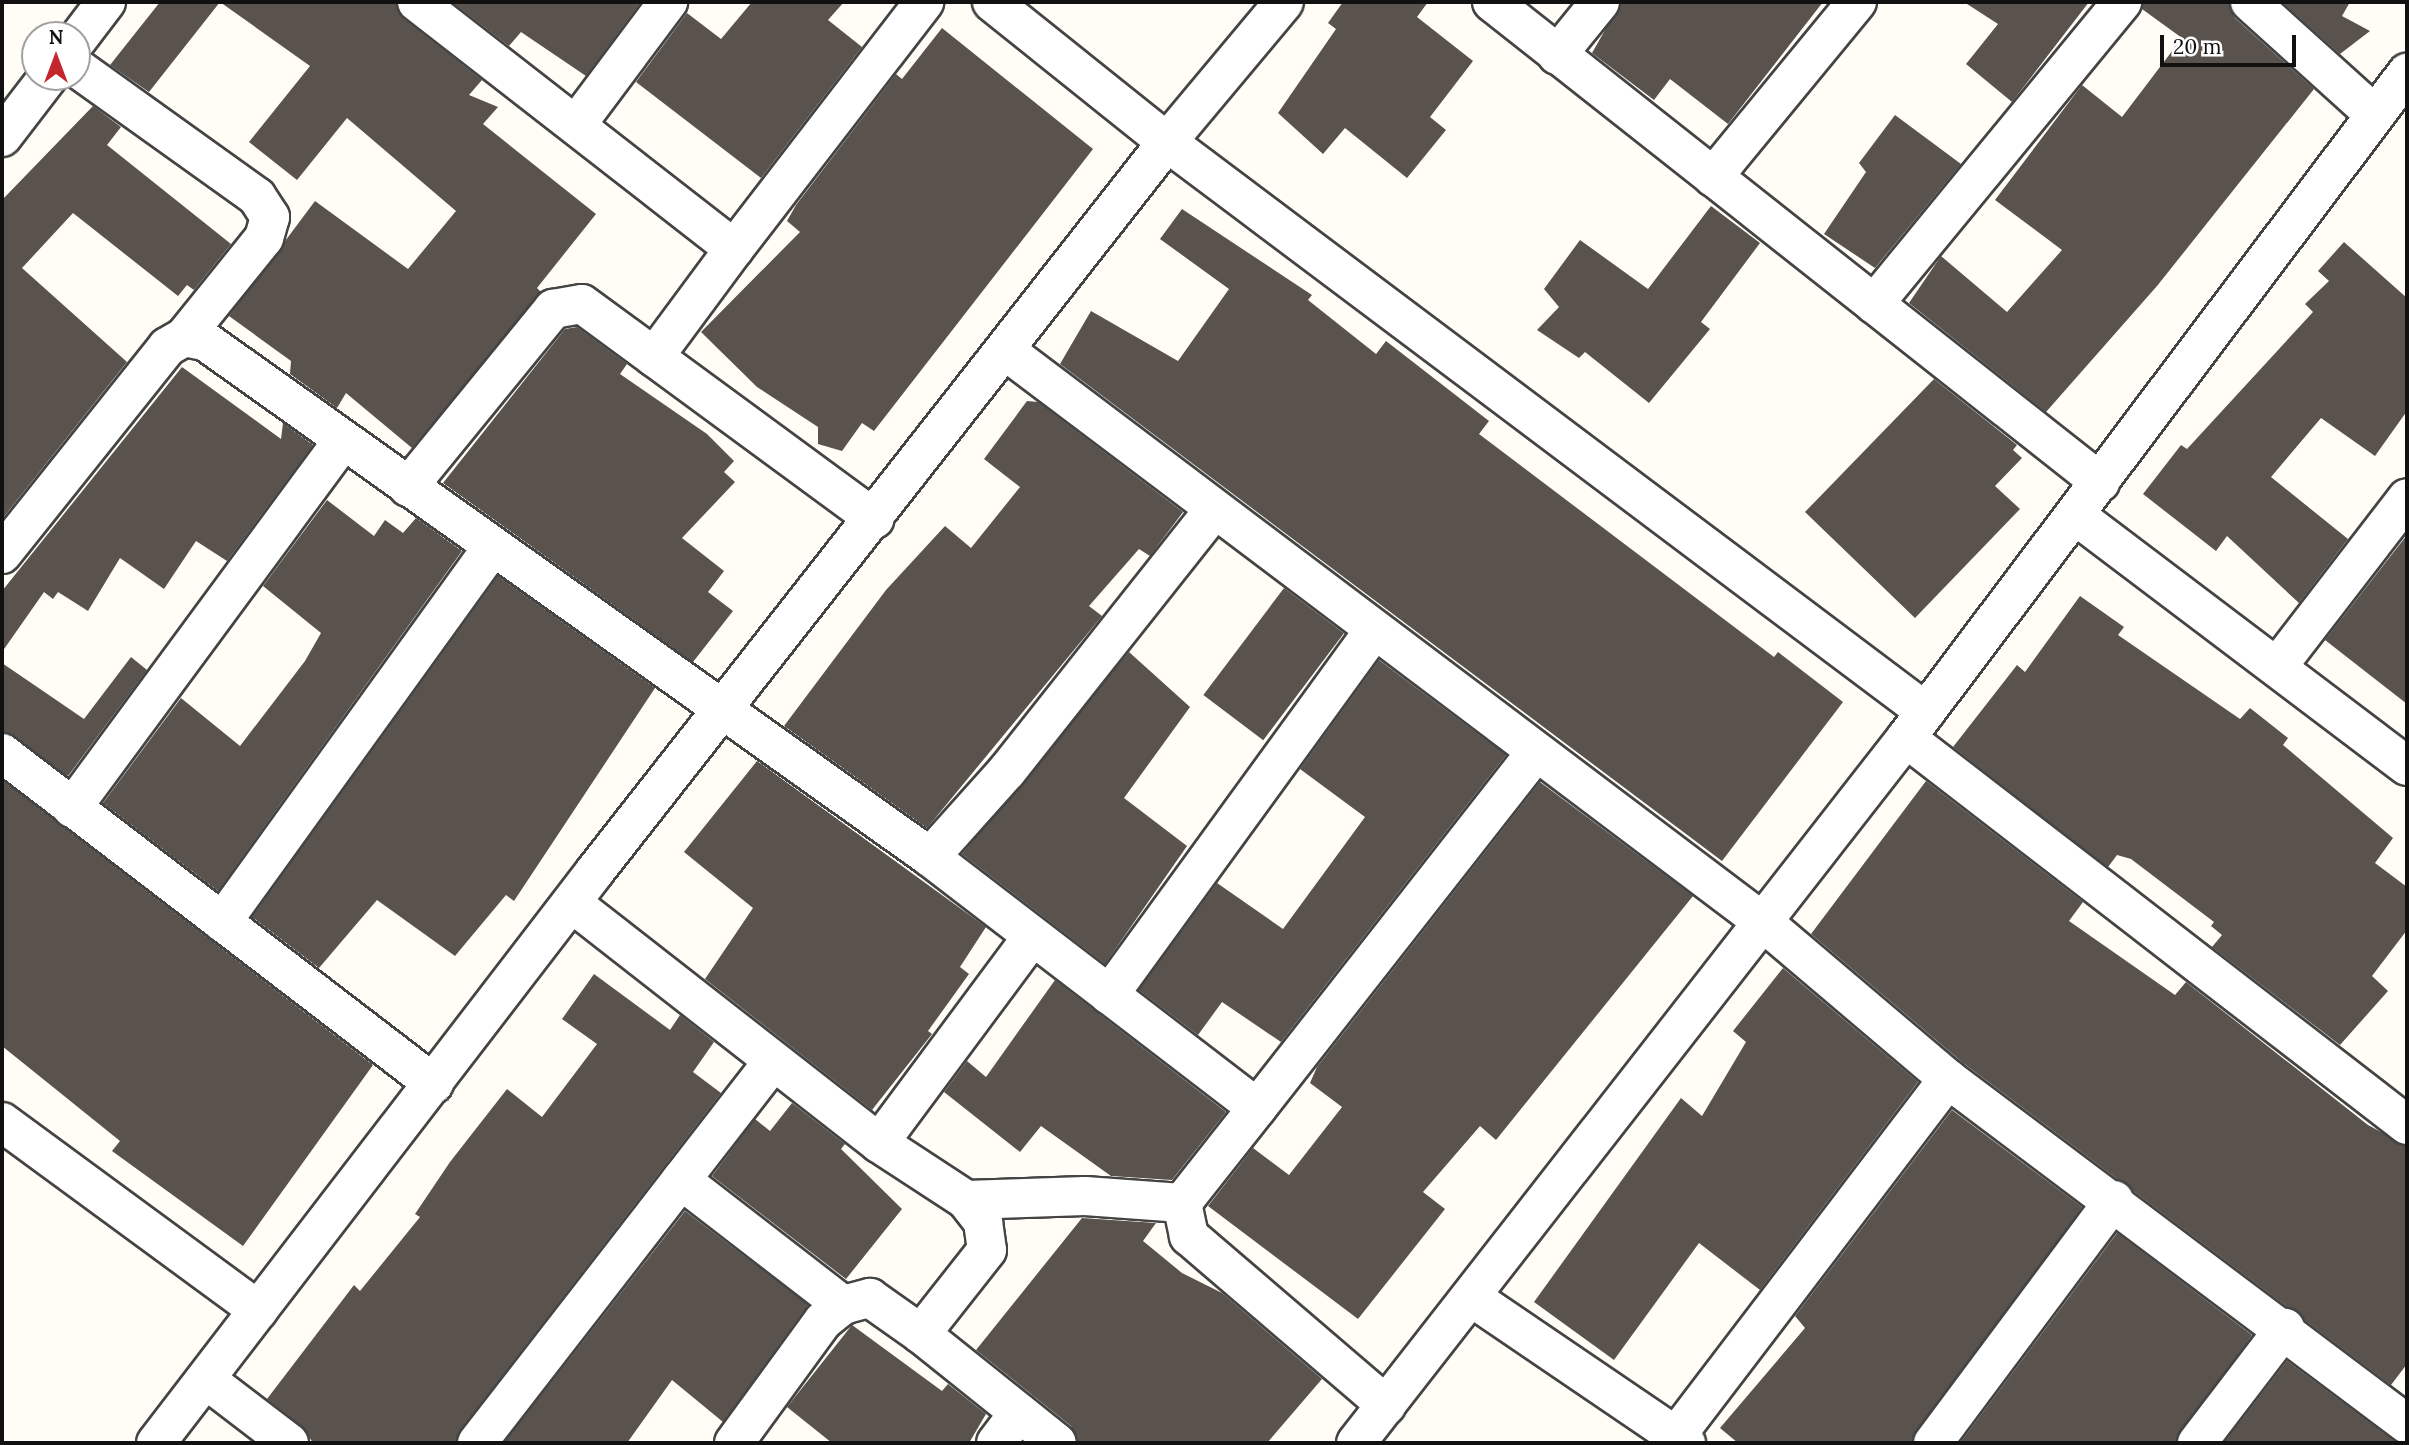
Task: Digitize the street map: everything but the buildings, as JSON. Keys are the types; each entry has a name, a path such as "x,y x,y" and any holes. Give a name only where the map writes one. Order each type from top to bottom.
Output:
{"street":[{"path":"91,22 107,2"},
{"path":"417,2 734,248"},
{"path":"576,125 668,2"},
{"path":"654,357 923,2"},
{"path":"992,2 1167,142 1916,725 2407,1125"},
{"path":"156,1443 208,1381 258,1310 1167,142 1284,2"},
{"path":"1492,2 2100,482"},
{"path":"1557,55 1600,2"},
{"path":"1713,177 1857,2"},
{"path":"1874,304 2122,2"},
{"path":"2249,2 2374,114"},
{"path":"1356,1443 1916,725 2407,73"},
{"path":"2,554 167,347 184,337 264,238 270,217 257,197 91,78"},
{"path":"2,138 37,91"},
{"path":"408,487 553,309 582,304 875,519"},
{"path":"184,337 205,341 930,857 1031,938 1256,1108"},
{"path":"1006,351 1213,512 1763,922 1948,1079 2114,1200 2407,1424"},
{"path":"72,807 344,441"},
{"path":"2277,667 2407,498"},
{"path":"930,857 1007,771 1213,512"},
{"path":"2075,515 2407,766"},
{"path":"222,922 493,546"},
{"path":"1109,995 1373,631"},
{"path":"2,753 434,1084"},
{"path":"1386,1405 1189,1236 1182,1203 1535,753"},
{"path":"573,904 879,1143 966,1200 983,1222 987,1250 921,1334"},
{"path":"879,1143 1031,938"},
{"path":"477,1443 773,1061"},
{"path":"1471,1297 1681,1439 1948,1079"},
{"path":"2,1122 258,1310"},
{"path":"681,1180 844,1305"},
{"path":"966,1200 1085,1196 1182,1203"},
{"path":"1933,1443 2114,1200"},
{"path":"734,1443 823,1321 844,1305 870,1298 921,1334 1057,1443"},
{"path":"2197,1443 2284,1328"},
{"path":"208,1381 289,1443"},
{"path":"996,1443 1020,1413"}]}
